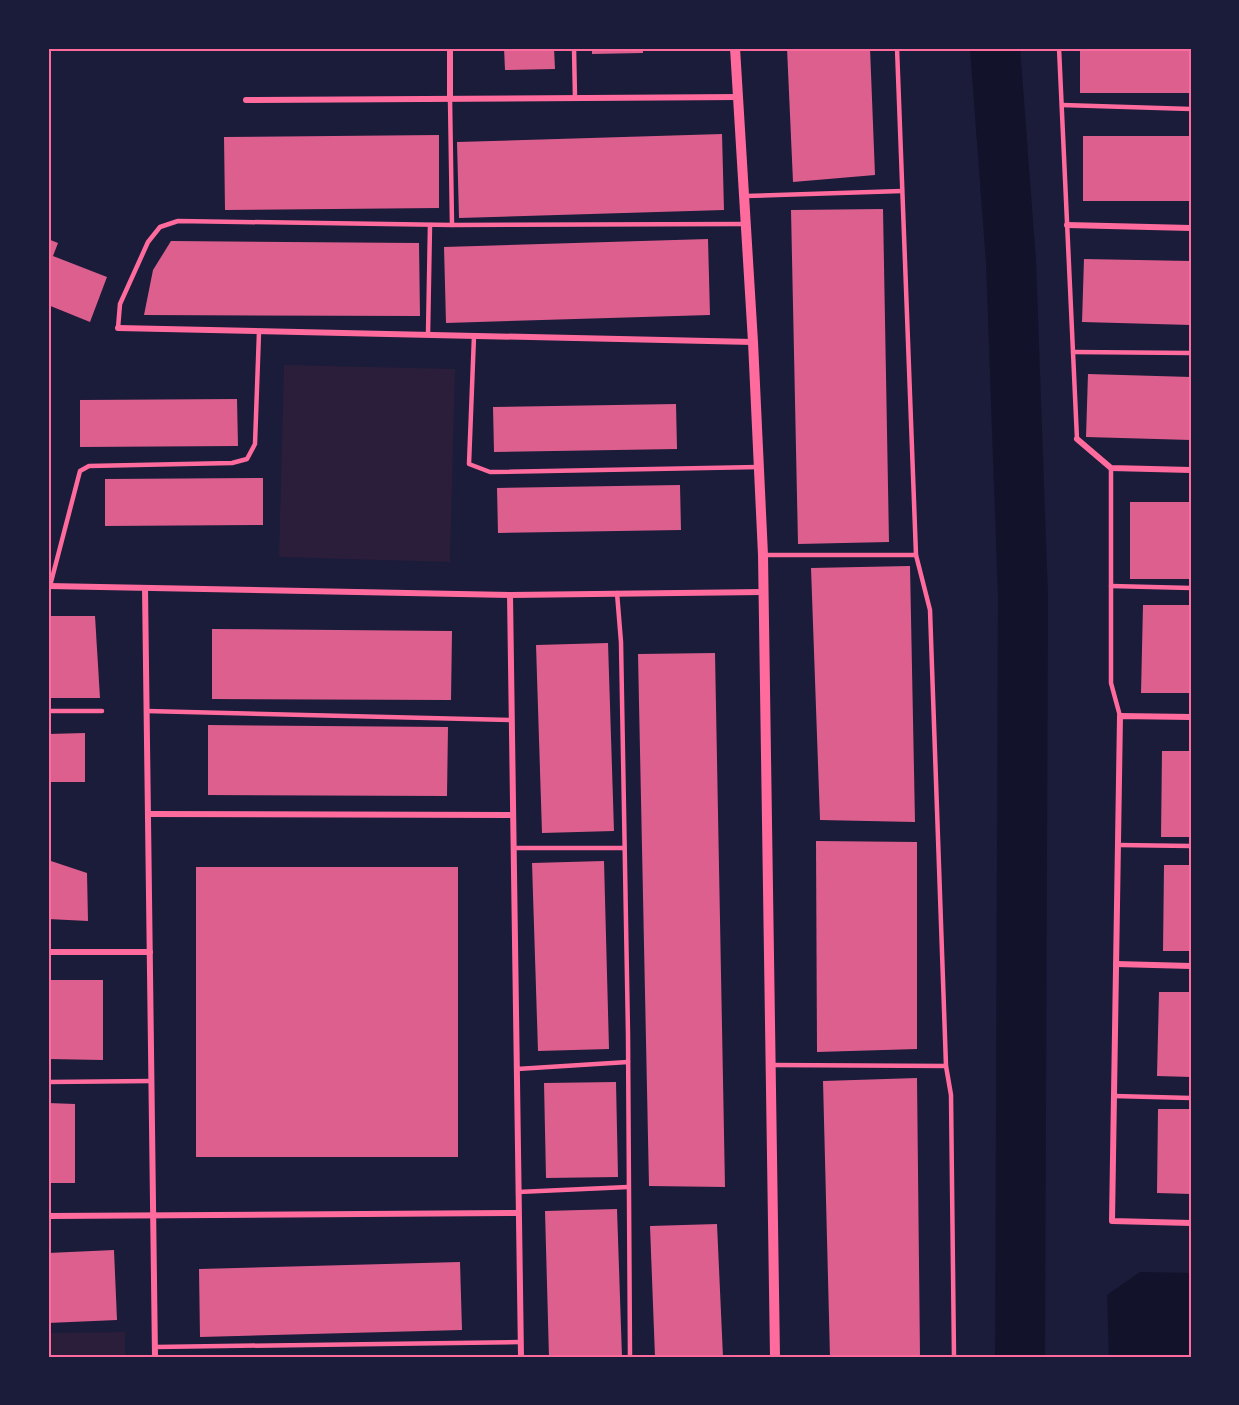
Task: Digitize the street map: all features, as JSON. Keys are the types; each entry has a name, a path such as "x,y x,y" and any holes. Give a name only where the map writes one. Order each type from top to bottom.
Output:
{"street":[{"path":"450,48 450,99"},
{"path":"735,48 745,196 763,555 776,1357"},
{"path":"246,100 739,97"},
{"path":"1067,225 1191,228"},
{"path":"118,328 753,342"},
{"path":"1077,439 1111,468 1191,470"},
{"path":"49,586 510,595 763,592"},
{"path":"145,588 155,1357"},
{"path":"510,595 521,1357"},
{"path":"1191,717 1120,716 1112,1221 1191,1223"},
{"path":"148,814 513,815"},
{"path":"48,952 150,952"},
{"path":"1116,964 1191,966"},
{"path":"48,1216 518,1214"}],"lane":[{"path":"574,48 575,98"},
{"path":"897,48 915,555 930,610 946,1066 951,1095 954,1357"},
{"path":"1059,48 1077,439"},
{"path":"450,99 452,225"},
{"path":"1062,105 1191,109"},
{"path":"745,196 902,190"},
{"path":"118,328 120,304 147,242 160,227 178,221 430,225 746,224"},
{"path":"428,335 430,225"},
{"path":"49,586 80,471 89,466 232,463 247,459 255,444 259,332"},
{"path":"474,336 469,464 490,471 759,467"},
{"path":"1073,352 1191,353"},
{"path":"1111,468 1111,683 1120,716"},
{"path":"763,555 915,555"},
{"path":"1111,586 1191,588"},
{"path":"616,593 621,642 630,1357"},
{"path":"48,711 102,711"},
{"path":"147,711 512,720"},
{"path":"1118,845 1191,846"},
{"path":"513,848 624,848"},
{"path":"517,1069 628,1062"},
{"path":"771,1065 946,1066"},
{"path":"48,1082 151,1081"},
{"path":"1114,1096 1191,1098"},
{"path":"518,1192 628,1187"},
{"path":"155,1347 520,1342"}],"shaded area":[{"path":"284,365 455,369 450,562 279,557"},
{"path":"1140,1272 1191,1273 1191,1357 1109,1357 1107,1295"},
{"path":"125,1332 125,1357 48,1357 48,1333"}],"building":[{"path":"504,48 554,48 555,69 505,70"},
{"path":"592,48 643,48 643,53 592,54"},
{"path":"787,48 870,48 875,175 793,182"},
{"path":"1080,48 1191,48 1191,93 1080,93"},
{"path":"722,134 724,210 459,218 457,142"},
{"path":"439,135 439,208 225,210 224,137"},
{"path":"1083,136 1191,136 1191,201 1083,201"},
{"path":"883,209 889,542 798,544 791,210"},
{"path":"48,239 58,243 53,256 107,277 90,322 48,305"},
{"path":"708,239 710,315 446,323 444,247"},
{"path":"171,241 419,243 420,316 144,315 153,270"},
{"path":"1084,259 1191,261 1191,325 1082,322"},
{"path":"1088,374 1191,377 1191,440 1086,437"},
{"path":"237,399 238,446 80,447 80,400"},
{"path":"676,404 677,449 494,452 493,407"},
{"path":"263,478 263,525 105,526 105,479"},
{"path":"680,485 681,530 498,533 497,488"},
{"path":"1130,502 1191,502 1191,579 1130,579"},
{"path":"910,566 915,822 820,820 811,568"},
{"path":"1143,605 1191,605 1191,693 1141,693"},
{"path":"48,616 95,616 100,698 48,698"},
{"path":"212,629 452,631 451,700 212,699"},
{"path":"608,643 614,831 542,833 536,645"},
{"path":"715,653 725,1187 649,1186 638,654"},
{"path":"208,725 448,727 447,796 208,795"},
{"path":"85,733 85,782 48,782 48,734"},
{"path":"1162,751 1191,751 1191,837 1161,837"},
{"path":"816,841 917,842 917,1049 817,1052"},
{"path":"48,860 87,873 88,921 48,919"},
{"path":"604,861 609,1049 538,1051 532,863"},
{"path":"1164,865 1191,865 1191,951 1163,951"},
{"path":"196,867 458,867 458,1157 196,1157"},
{"path":"48,980 103,980 103,1060 48,1059"},
{"path":"1159,992 1191,992 1191,1077 1157,1076"},
{"path":"917,1078 920,1357 830,1357 823,1081"},
{"path":"616,1082 618,1177 546,1178 544,1083"},
{"path":"48,1103 75,1104 75,1183 48,1183"},
{"path":"1158,1109 1191,1109 1191,1194 1157,1193"},
{"path":"617,1209 622,1357 549,1357 545,1211"},
{"path":"717,1224 723,1357 655,1357 650,1226"},
{"path":"114,1250 117,1320 48,1323 48,1253"},
{"path":"460,1262 462,1330 200,1337 199,1269"}],"waterway":[{"path":"995,48 1011,262 1023,597 1020,1357"}]}
